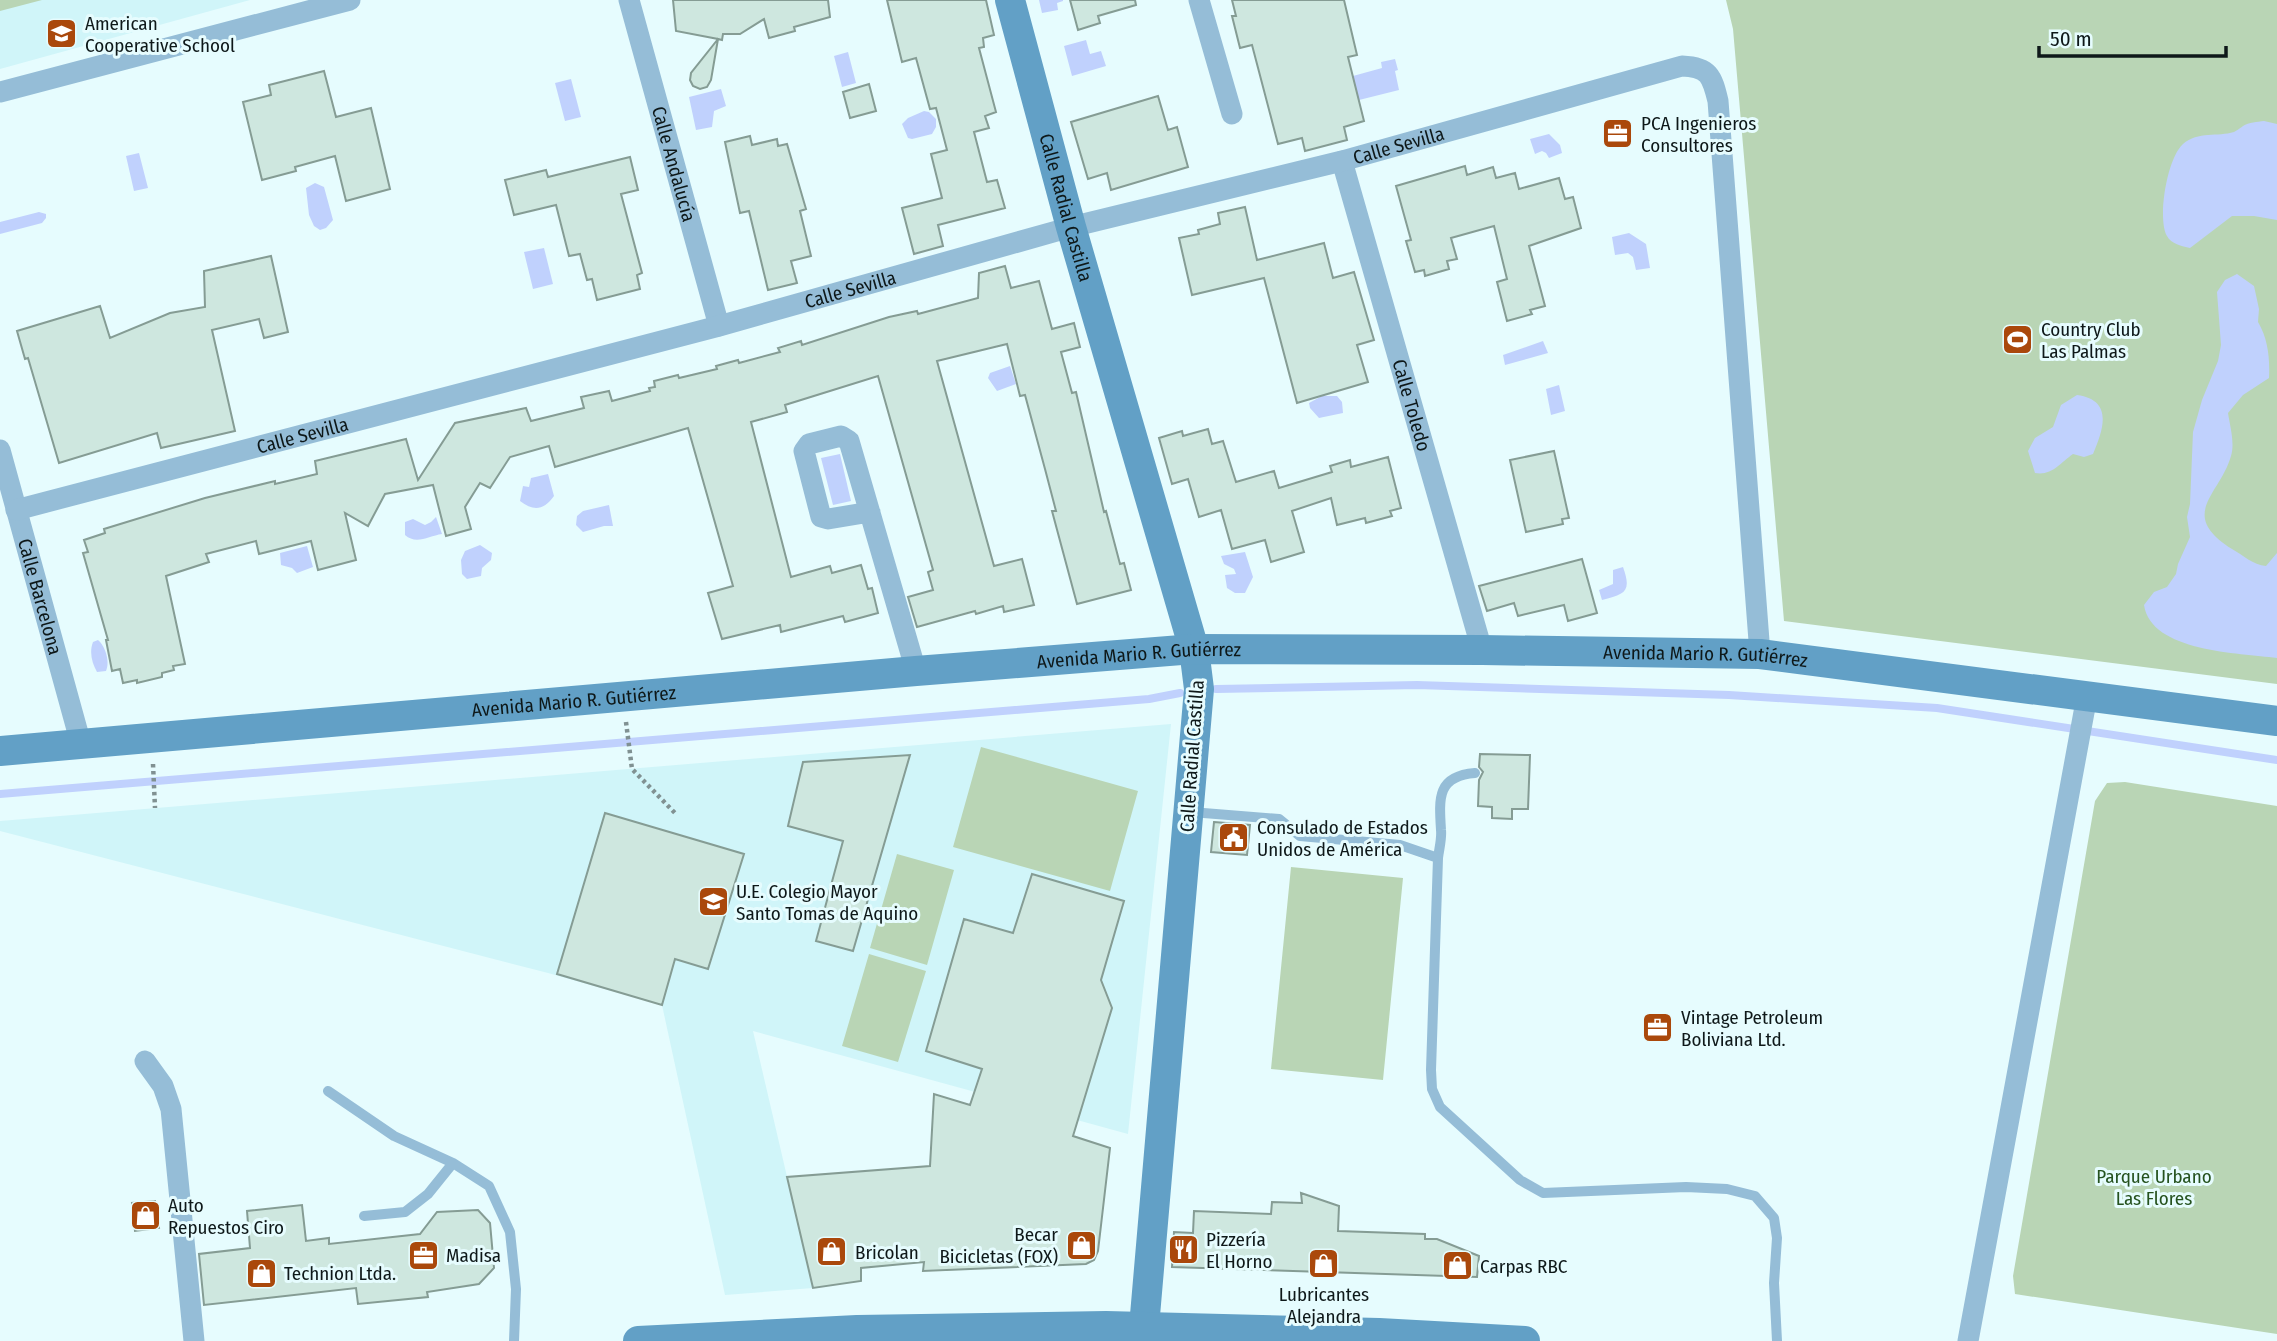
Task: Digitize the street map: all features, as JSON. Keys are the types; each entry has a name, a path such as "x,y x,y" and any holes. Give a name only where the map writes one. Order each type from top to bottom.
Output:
{"street":[{"path":"0,92 350,0"},
{"name":"Calle Andalucía","path":"629,0 719,326"},
{"name":"Calle Radial Castilla","path":"1010,0 1072,228 1196,660 1197,705 1144,1336"},
{"path":"1199,0 1232,114"},
{"name":"Calle Sevilla","path":"16,510 719,326 1072,228 1342,161 1682,66 1698,67 1709,74 1718,101 1760,654"},
{"name":"Calle Toledo","path":"1342,161 1482,650"},
{"name":"Calle Barcelona","path":"0,450 81,744"},
{"path":"870,512 916,671"},
{"name":"Avenida Mario R. Gutiérrez","path":"0,751 916,671 1482,650 1760,654 2085,705 2277,721"},
{"path":"1968,1341 2085,705"},
{"path":"145,1061 163,1086 171,1109 194,1341"},
{"path":"808,1341 857,1331"},
{"path":"638,1341 857,1331 1144,1336 1379,1333 1525,1341"}],"lane":[{"path":"1475,772 1459,774 1443,789 1438,808 1441,833 1431,1070 1432,1089 1440,1107 1520,1180 1543,1193 1686,1187 1727,1189 1755,1196 1774,1219 1777,1238 1774,1283 1777,1341"},
{"path":"1188,811 1279,819 1300,836 1400,845 1438,858"},
{"path":"328,1091 394,1136 453,1163 489,1186 510,1232 516,1289 514,1341"},
{"path":"363,1216 405,1212 428,1194 453,1163"}],"path":[{"path":"626,717 632,769 675,813"},
{"path":"152,758 155,808"}],"shaded area":[{"name":"American Cooperative School","path":"0,0 250,0 0,69"},
{"name":"U.E. Colegio Mayor Santo Tomas de Aquino","path":"1171,724 1128,1134 753,1031 813,1288 725,1295 662,1005 0,831 0,821"}],"green space":[{"path":"0,0 42,0 0,11"},
{"name":"Country Club Las Palmas","path":"1726,0 2277,0 2277,684 1784,621 1733,29"},
{"path":"981,747 1138,791 1110,891 953,847"},
{"name":"Parque Urbano Las Flores","path":"2125,782 2277,806 2277,1334 2015,1294 2013,1276 2095,801 2107,783"},
{"path":"897,854 954,870 927,965 870,948"},
{"path":"1291,867 1403,878 1383,1080 1271,1069"},
{"path":"869,954 926,971 898,1062 842,1046"}],"water":[{"path":"1039,0 1063,1 1057,3 1058,10 1042,13"},
{"path":"1086,40 1090,54 1101,51 1106,66 1072,76 1064,46"},
{"path":"848,52 856,83 842,87 834,56"},
{"path":"1395,59 1399,90 1359,100 1353,76 1382,68 1381,62"},
{"path":"571,79 581,117 565,121 555,83"},
{"path":"721,89 726,106 714,111 712,127 696,130 689,97"},
{"path":"924,111 936,119 932,134 908,138 902,124 908,118"},
{"path":"2264,121 2277,124 2277,220 2232,216 2190,248 2171,241 2164,228 2163,203 2168,175 2177,151 2195,137 2234,132 2248,124"},
{"path":"1549,134 1560,145 1562,153 1549,158 1542,151 1535,154 1530,139"},
{"path":"139,153 148,188 134,191 126,156"},
{"path":"315,183 324,187 333,220 320,230 314,226 309,215 306,188"},
{"path":"39,212 46,214 42,223 0,234 0,222"},
{"path":"1629,233 1646,244 1650,268 1636,270 1633,257 1628,253 1615,255 1612,237"},
{"path":"544,248 553,284 533,289 524,252"},
{"path":"2237,274 2254,286 2259,309 2258,322 2268,349 2269,378 2243,395 2228,413 2232,440 2231,456 2207,504 2205,514 2207,525 2216,537 2252,562 2266,566 2277,553 2277,658 2220,651 2179,641 2162,632 2150,621 2144,605 2154,592 2167,587 2176,574 2190,537 2187,517 2193,432 2221,345 2217,292 2225,280"},
{"path":"1543,341 1548,353 1505,365 1503,355"},
{"path":"1010,366 1016,384 997,391 988,378 990,373"},
{"path":"1559,385 1565,411 1551,415 1546,389"},
{"path":"2077,395 2088,398 2101,409 2102,425 2093,454 2084,457 2073,454 2051,471 2035,473 2028,451 2035,438 2053,427 2061,405"},
{"path":"1322,396 1337,396 1342,402 1343,413 1319,418 1309,403"},
{"path":"840,454 851,501 833,505 821,458"},
{"path":"548,474 554,496 550,501 543,507 534,508 520,501 523,486 529,487 531,478"},
{"path":"609,505 613,526 583,532 576,525 577,516 583,511"},
{"path":"436,517 442,534 418,540 405,535 405,522 413,519 425,525"},
{"path":"480,545 492,553 491,560 482,568 481,576 467,579 462,574 461,560 465,551"},
{"path":"307,546 313,567 297,573 292,568 281,565 280,553"},
{"path":"1245,552 1253,577 1245,593 1235,593 1227,588 1225,575 1236,574 1234,569 1224,564 1221,556"},
{"path":"1623,567 1627,582 1624,591 1602,600 1599,590 1613,584 1613,570"},
{"path":"98,640 108,663 106,671 97,672 91,654 93,642"}],"building":[{"path":"673,0 828,0 830,17 794,27 795,31 769,38 764,19 740,34 723,34 722,40 676,31"},
{"path":"887,0 986,0 994,35 983,38 984,47 979,48 996,112 985,116 989,128 974,132 987,182 997,180 1005,208 938,225 943,246 914,254 902,208 942,198 931,154 947,150 936,108 930,109 916,58 902,62"},
{"path":"1070,0 1135,0 1136,5 1098,16 1100,23 1078,30"},
{"path":"1232,0 1344,0 1357,55 1348,57 1364,121 1344,127 1347,140 1305,151 1302,138 1278,144 1252,45 1240,48 1232,16 1236,16"},
{"path":"718,39 711,80 707,87 700,89 693,86 691,73"},
{"path":"324,71 336,117 371,108 390,189 346,201 335,156 262,180 243,102 271,95 269,85"},
{"path":"869,84 876,111 850,118 843,92"},
{"path":"1158,96 1168,130 1177,127 1188,167 1111,190 1107,173 1088,179 1071,122"},
{"path":"750,136 752,145 777,139 778,146 787,144 806,209 800,211 811,256 791,261 797,283 768,290 749,211 740,213 725,142"},
{"path":"630,157 638,190 621,194 642,273 637,275 640,289 597,300 592,279 587,280 580,254 569,256 556,205 514,215 505,180 546,170 548,177"},
{"path":"1465,166 1467,175 1493,167 1496,178 1515,173 1519,189 1559,178 1565,199 1573,197 1581,228 1529,246 1545,306 1530,310 1532,314 1507,321 1497,282 1507,279 1494,226 1451,238 1457,259 1447,261 1449,269 1425,276 1424,270 1415,272 1406,241 1411,240 1396,186"},
{"path":"1245,207 1257,260 1324,243 1333,278 1354,272 1374,340 1357,345 1368,382 1297,403 1264,278 1192,295 1179,238 1199,234 1198,230 1220,224 1218,213"},
{"path":"271,256 288,332 264,338 259,319 212,330 235,431 161,448 157,433 59,463 28,358 25,359 17,331 100,306 110,338 170,313 205,307 204,271"},
{"path":"1005,266 1011,288 1039,281 1052,329 1074,323 1080,347 1061,352 1072,393 1076,392 1104,512 1106,511 1120,564 1124,563 1131,590 1077,604 1052,511 1056,511 1045,469 1025,395 1020,396 1007,344 937,361 994,566 1022,559 1034,605 1004,612 1003,606 976,614 975,611 917,627 908,597 933,590 928,572 933,570 878,376 785,405 787,412 751,422 791,577 830,566 832,573 861,565 868,589 872,588 878,613 845,622 843,616 781,632 780,625 722,639 708,593 733,586 688,428 555,467 549,446 510,457 490,488 480,483 465,507 471,529 446,536 433,485 385,494 368,526 345,513 356,560 318,570 311,541 259,554 256,541 206,554 209,562 166,576 185,664 173,666 174,670 162,673 162,677 137,683 137,680 123,683 120,669 112,671 108,640 83,553 88,552 84,540 105,533 104,529 205,498 317,474 315,461 406,439 418,480 455,423 526,408 531,421 584,408 581,397 609,391 612,401 650,391 649,388 655,387 654,381 717,369 716,366 780,352 778,348 801,341 802,345 889,317 917,311 918,314 978,298 979,273"},
{"path":"1208,429 1212,444 1223,441 1236,482 1274,471 1279,488 1332,472 1330,466 1350,460 1351,467 1388,457 1401,508 1390,511 1392,516 1366,523 1365,518 1337,525 1331,498 1292,511 1304,552 1271,562 1265,540 1232,549 1221,510 1199,517 1188,479 1172,484 1159,438 1182,431 1183,436"},
{"path":"1554,451 1569,518 1562,519 1563,524 1526,532 1510,460"},
{"path":"1582,559 1597,613 1568,621 1564,605 1518,616 1514,603 1487,611 1479,586"},
{"path":"1480,754 1530,755 1528,809 1512,809 1512,819 1492,818 1492,807 1478,806 1479,780 1483,772 1479,767"},
{"path":"910,755 853,951 816,941 843,841 788,826 803,762"},
{"path":"605,813 744,854 708,969 675,959 662,1005 557,974"},
{"path":"1214,822 1250,825 1247,855 1211,852"},
{"path":"1032,874 1124,901 1101,980 1112,1008 1073,1136 1110,1148 1098,1251 1094,1260 1086,1264 923,1271 924,1262 861,1268 861,1281 813,1288 787,1177 930,1166 934,1094 970,1105 982,1069 926,1051 964,919 1013,933"},
{"path":"1301,1193 1339,1206 1338,1231 1425,1234 1425,1239 1437,1239 1479,1256 1477,1277 1172,1267 1174,1232 1193,1233 1194,1211 1271,1214 1272,1202 1302,1203"},
{"name":"Auto Repuestos Ciro","path":"155,1201 159,1228 135,1231 132,1203"},
{"path":"302,1205 306,1241 329,1238 329,1244 420,1234 437,1212 478,1210 490,1223 494,1268 479,1284 427,1292 428,1297 358,1304 356,1288 204,1305 199,1254 250,1248 247,1211"}],"waterway":[{"path":"1216,689 1417,685 1729,695 1937,708 2277,760"},
{"path":"0,794 1149,699 1180,693"}],"place":[{"name":"American Cooperative School","path":"62,34"},
{"name":"PCA Ingenieros Consultores","path":"1618,134"},
{"name":"Country Club Las Palmas","path":"2018,340"},
{"name":"Consulado de Estados Unidos de América","path":"1234,838"},
{"name":"U.E. Colegio Mayor Santo Tomas de Aquino","path":"713,902"},
{"name":"Vintage Petroleum Boliviana Ltd.","path":"1658,1028"},
{"name":"Auto Repuestos Ciro","path":"145,1216"},
{"name":"Becar Bicicletas (FOX)","path":"1081,1245"},
{"name":"Pizzería El Horno","path":"1183,1250"},
{"name":"Bricolan","path":"832,1252"},
{"name":"Madisa","path":"423,1255"},
{"name":"Lubricantes Alejandra","path":"1324,1263"},
{"name":"Carpas RBC","path":"1457,1266"},
{"name":"Technion Ltda.","path":"261,1273"}]}
